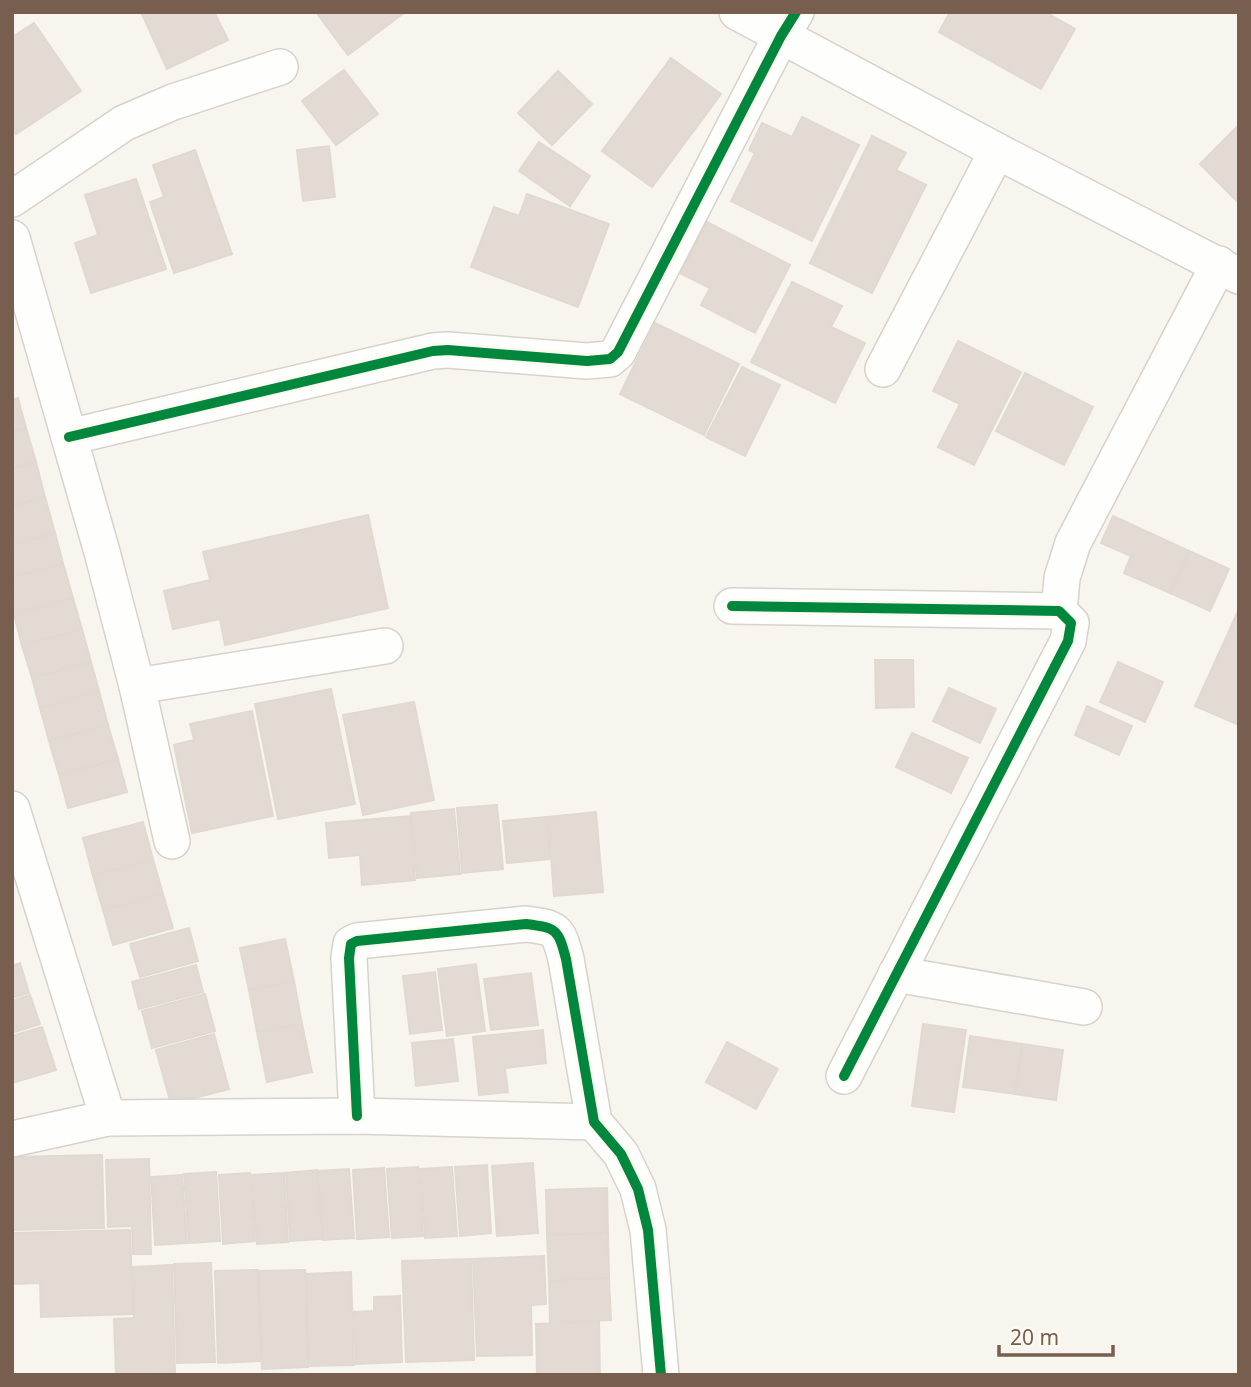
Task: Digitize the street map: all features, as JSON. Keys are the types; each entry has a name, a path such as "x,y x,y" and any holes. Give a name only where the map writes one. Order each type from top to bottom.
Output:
{"street":[{"path":"737,12 788,24 997,151 1229,270 1073,542 1062,578 1059,611"},
{"path":"69,437 433,351 587,361 610,359 618,352 788,24"},
{"path":"15,190 124,123 173,102 279,67"},
{"path":"883,369 997,151"},
{"path":"12,238 137,686 172,841"},
{"path":"732,606 1059,611 1071,623 1068,641 844,1076"},
{"path":"137,686 385,646"},
{"path":"12,809 108,1118"},
{"path":"357,1116 349,958 351,944 357,941 526,924 548,927 560,935 594,1122 621,1154 638,1189 648,1230 660,1375"},
{"path":"896,974 1084,1007"},
{"path":"12,1139 108,1118 357,1116 594,1122"}],"building":[{"path":"141,12 214,12 228,40 167,69"},
{"path":"316,12 405,12 348,55"},
{"path":"950,12 1045,12 1075,29 1041,89 939,32"},
{"path":"34,23 81,91 16,134 12,128 12,37"},
{"path":"671,58 721,94 652,187 602,151"},
{"path":"344,70 378,114 336,145 302,101"},
{"path":"558,71 592,104 552,145 518,113"},
{"path":"802,117 859,145 812,241 731,201 755,153 749,150 762,123 792,137"},
{"path":"1239,125 1239,203 1200,164"},
{"path":"872,136 906,153 896,170 926,185 872,293 810,263"},
{"path":"539,142 590,176 570,206 519,171"},
{"path":"329,146 335,197 303,201 297,150"},
{"path":"195,150 232,254 174,273 150,202 164,197 153,165"},
{"path":"136,179 166,269 91,293 75,243 98,235 85,195"},
{"path":"527,194 609,224 578,307 471,267 494,207 519,216"},
{"path":"707,222 790,265 755,333 701,305 710,288 680,273"},
{"path":"792,282 842,306 831,327 865,343 835,403 751,362"},
{"path":"655,323 739,364 704,435 620,394"},
{"path":"958,341 1021,372 974,465 938,447 960,404 933,391"},
{"path":"742,367 780,385 745,456 706,437"},
{"path":"1025,373 1093,407 1064,465 996,431"},
{"path":"18,398 26,428 12,432 12,400"},
{"path":"26,428 36,462 12,469 12,432"},
{"path":"36,462 45,497 12,506 12,469"},
{"path":"45,497 55,533 12,545 12,506"},
{"path":"368,515 388,608 225,645 220,619 173,629 164,591 210,580 203,552"},
{"path":"1113,516 1189,551 1170,593 1124,573 1131,556 1101,543"},
{"path":"55,533 63,563 12,578 12,545"},
{"path":"1189,551 1229,569 1210,611 1170,593"},
{"path":"63,563 73,598 14,614 12,578"},
{"path":"73,598 82,629 22,646 14,614"},
{"path":"1239,609 1239,725 1195,706"},
{"path":"82,629 91,662 32,678 22,646"},
{"path":"875,660 913,660 914,707 876,708"},
{"path":"91,662 99,691 40,708 32,678"},
{"path":"1118,662 1163,682 1145,722 1100,702"},
{"path":"949,688 996,709 980,743 933,721"},
{"path":"331,689 355,804 278,819 255,704"},
{"path":"99,691 108,725 49,741 40,708"},
{"path":"414,702 434,800 363,815 343,715"},
{"path":"1087,706 1132,726 1119,755 1075,735"},
{"path":"252,711 273,816 192,833 174,745 194,740 190,724"},
{"path":"108,725 118,759 59,775 49,741"},
{"path":"912,733 968,758 951,793 896,767"},
{"path":"118,759 127,792 68,808 59,775"},
{"path":"497,805 503,869 462,873 457,808"},
{"path":"454,809 460,874 417,878 411,813"},
{"path":"596,812 603,892 554,896 548,817"},
{"path":"410,816 415,880 362,885 360,855 329,858 326,823"},
{"path":"546,817 550,859 507,863 503,821"},
{"path":"143,822 153,859 93,876 83,838"},
{"path":"153,859 163,894 103,910 93,876"},
{"path":"163,894 173,928 113,945 103,910"},
{"path":"189,928 198,961 140,977 130,944"},
{"path":"285,939 294,981 249,990 240,948"},
{"path":"20,963 29,993 12,998 12,966"},
{"path":"476,964 485,1031 447,1036 438,969"},
{"path":"196,965 203,992 139,1009 132,982"},
{"path":"435,972 442,1030 410,1034 403,976"},
{"path":"531,973 538,1025 491,1030 484,979"},
{"path":"294,981 302,1024 257,1032 249,990"},
{"path":"205,994 215,1031 152,1048 142,1011"},
{"path":"30,995 40,1024 12,1033 12,1001"},
{"path":"302,1024 312,1072 267,1082 257,1032"},
{"path":"923,1024 966,1030 954,1112 912,1106"},
{"path":"42,1027 56,1070 12,1083 12,1036"},
{"path":"543,1030 546,1063 505,1068 508,1092 479,1095 473,1037"},
{"path":"214,1034 229,1089 171,1104 156,1050"},
{"path":"970,1036 1022,1044 1015,1094 963,1087"},
{"path":"453,1039 458,1081 416,1086 412,1043"},
{"path":"727,1042 778,1069 756,1109 706,1082"},
{"path":"1022,1044 1063,1050 1056,1100 1015,1094"},
{"path":"102,1155 104,1228 12,1230 12,1157"},
{"path":"149,1159 151,1254 133,1254 132,1226 108,1227 106,1160"},
{"path":"533,1163 538,1233 497,1236 492,1166"},
{"path":"487,1165 491,1233 460,1236 455,1167"},
{"path":"418,1167 423,1236 392,1238 387,1169"},
{"path":"452,1167 457,1236 425,1238 420,1169"},
{"path":"384,1168 389,1237 357,1239 353,1170"},
{"path":"349,1169 354,1238 323,1240 318,1171"},
{"path":"317,1170 322,1239 290,1241 286,1173"},
{"path":"216,1172 220,1241 189,1243 184,1174"},
{"path":"250,1173 255,1241 223,1244 219,1175"},
{"path":"284,1173 288,1242 257,1244 252,1175"},
{"path":"182,1175 187,1243 155,1245 151,1177"},
{"path":"607,1188 608,1233 547,1235 546,1190"},
{"path":"130,1230 133,1314 41,1317 40,1283 12,1284 12,1233"},
{"path":"608,1233 609,1278 549,1281 547,1235"},
{"path":"544,1256 546,1304 531,1305 532,1355 477,1356 473,1259"},
{"path":"471,1259 474,1360 406,1362 402,1261"},
{"path":"211,1263 215,1362 177,1363 174,1264"},
{"path":"172,1265 175,1373 116,1375 114,1319 134,1318 133,1267"},
{"path":"258,1270 261,1361 218,1363 215,1271"},
{"path":"305,1270 308,1367 262,1369 259,1271"},
{"path":"351,1272 354,1365 309,1366 306,1274"},
{"path":"609,1278 611,1320 550,1322 549,1281"},
{"path":"400,1296 402,1362 356,1364 354,1312 374,1311 374,1297"},
{"path":"599,1322 600,1375 537,1375 536,1324"}],"cycle path":[{"path":"69,437 433,351 587,361 610,359 618,352 781,36 796,12"},
{"path":"732,606 1059,611 1071,623 1068,641 844,1076"},
{"path":"357,1116 349,958 351,944 357,941 526,924 555,932 561,941 566,959 594,1122 621,1154 638,1189 648,1230 661,1375"}]}
